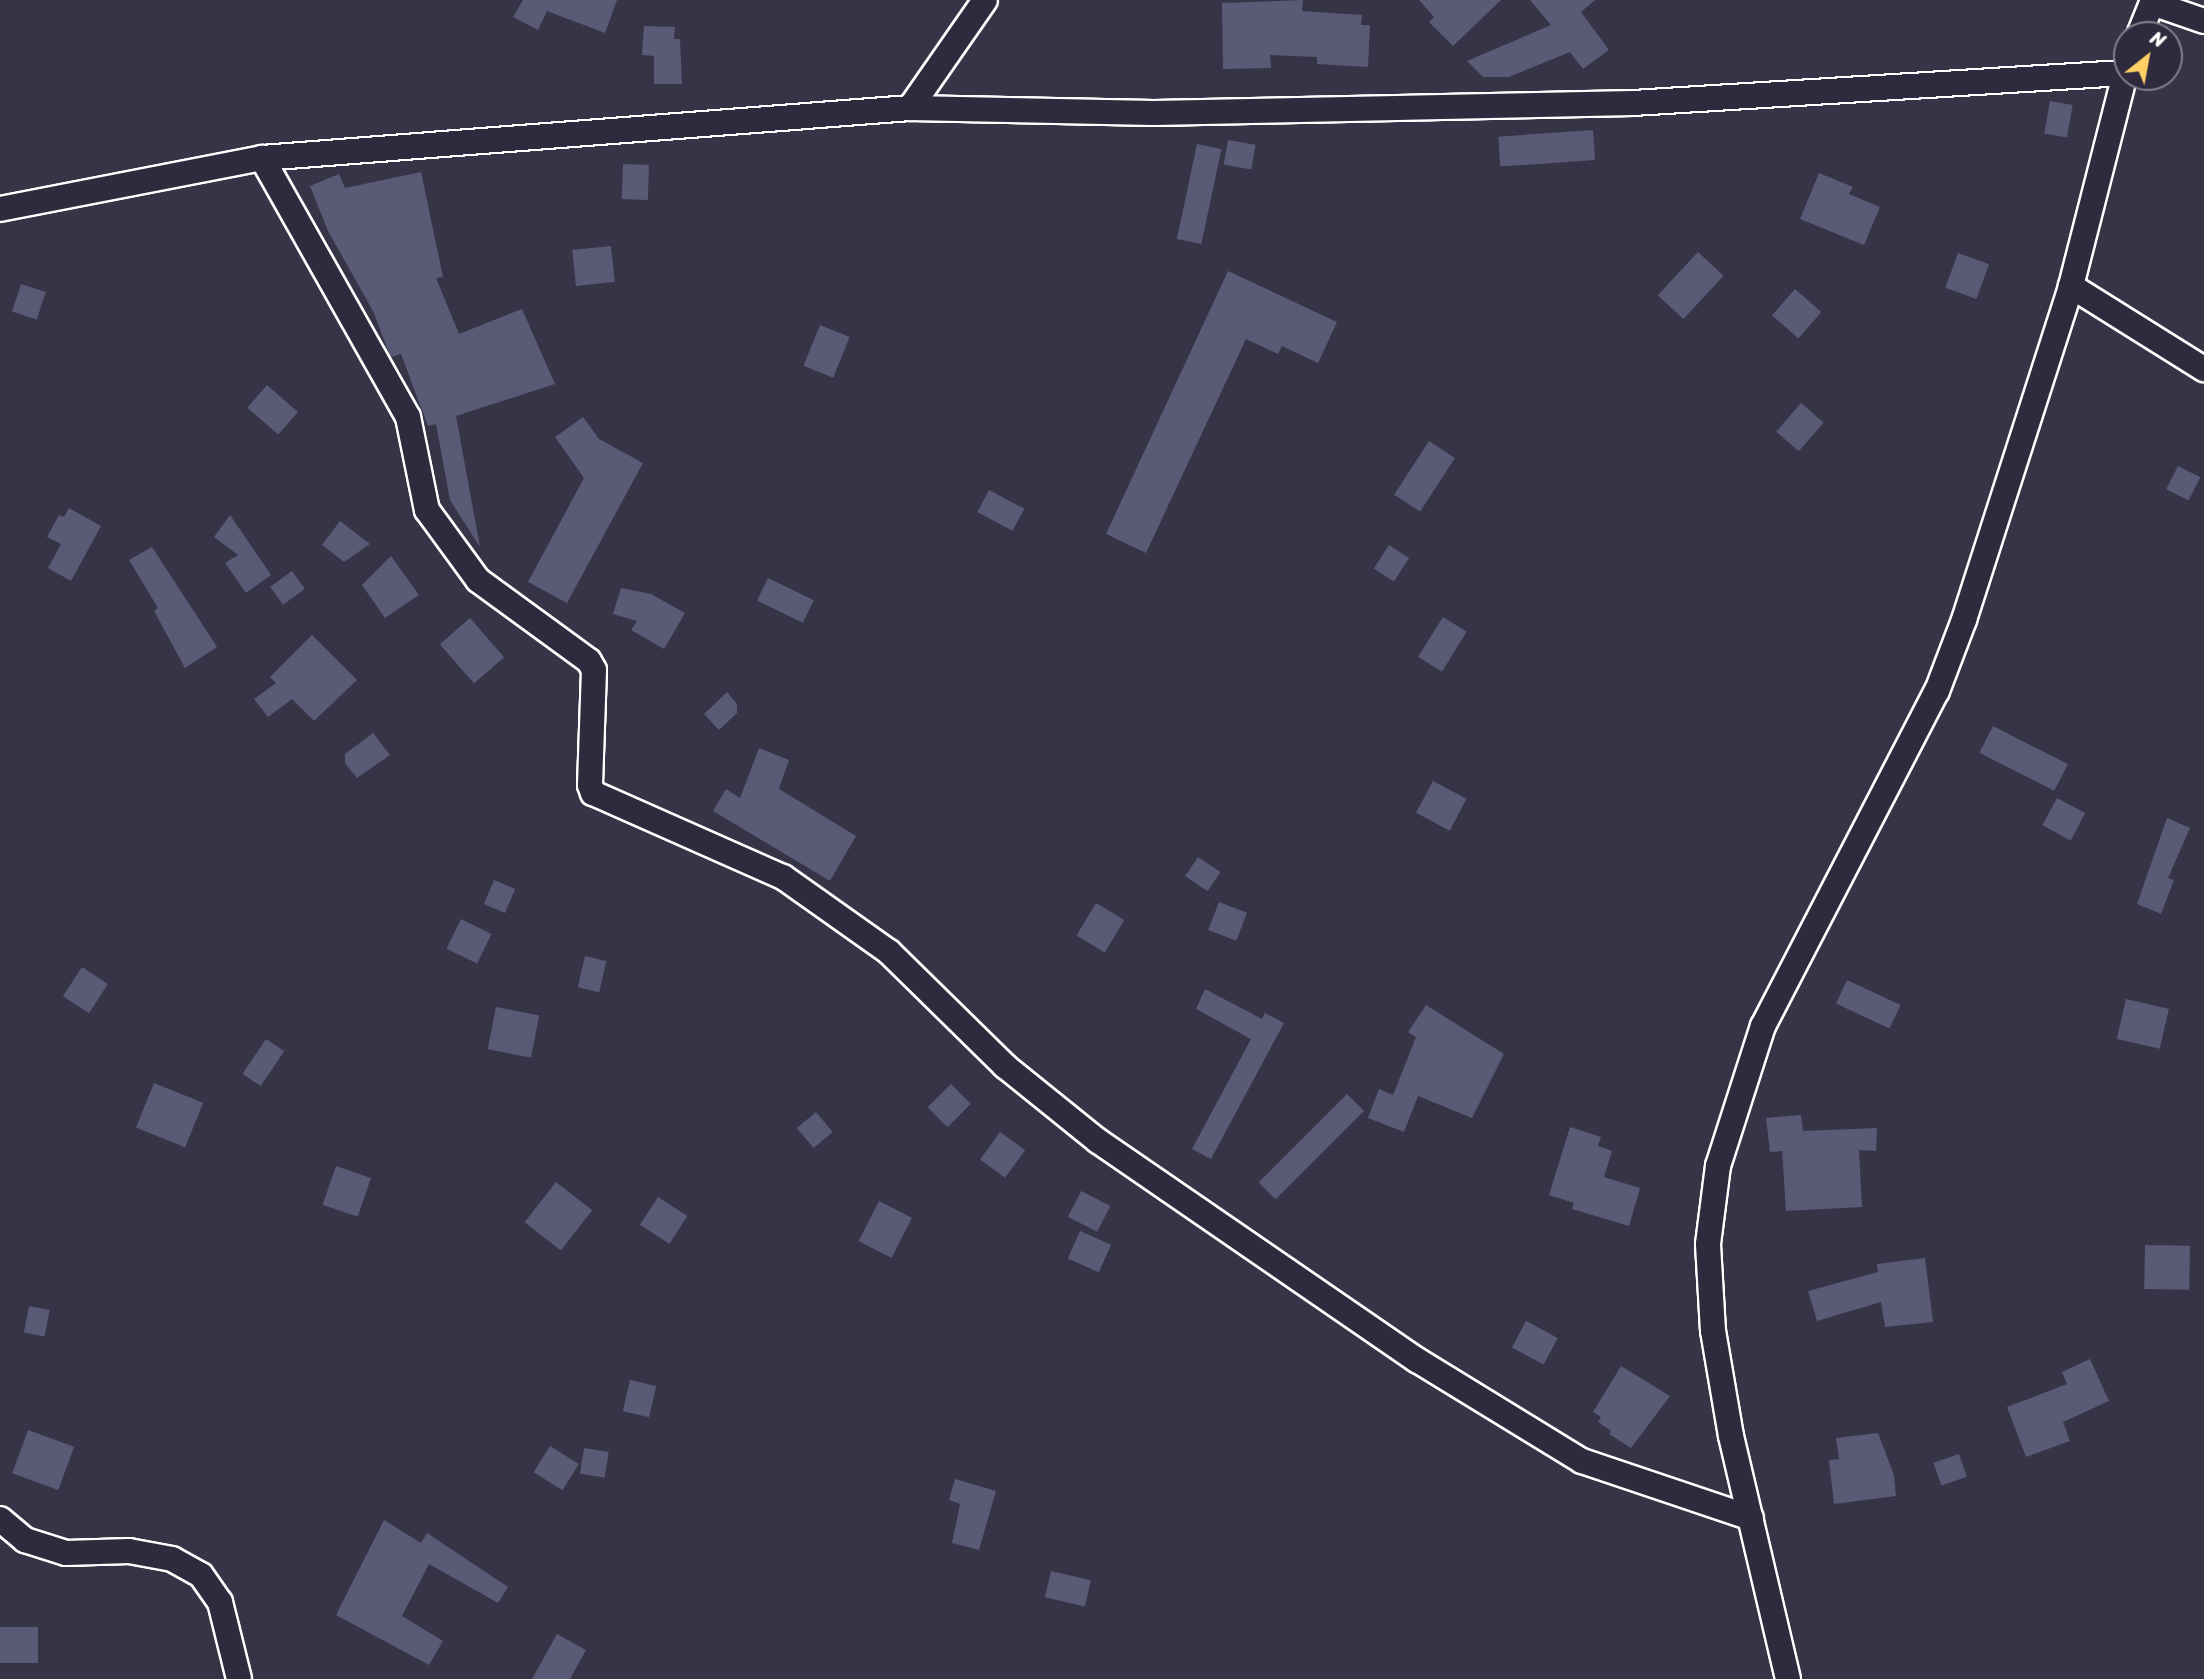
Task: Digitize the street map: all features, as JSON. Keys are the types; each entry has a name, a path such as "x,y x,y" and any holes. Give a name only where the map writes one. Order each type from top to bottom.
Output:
{"street":[{"path":"910,108 985,0"},
{"path":"2145,21 2153,2 2204,21"},
{"path":"0,209 262,158 910,108 1154,114 1633,103 2113,70"},
{"path":"1788,1679 1751,1518 1713,1331 1708,1244 1718,1166 1763,1026 1937,691 2011,481 2071,286 2120,91"},
{"path":"262,158 408,417 427,510 478,580 589,661 594,670 590,785 593,793 783,877 889,952 1005,1066 1098,1141 1416,1360 1582,1461 1751,1518"},
{"path":"2071,286 2204,369"},
{"path":"0,1519 26,1541 65,1553 129,1551 172,1559 201,1575 220,1602 239,1679"}],"building":[{"path":"523,0 617,0 605,33 547,11 538,30 513,17"},
{"path":"1303,0 1302,11 1362,15 1361,25 1370,25 1368,67 1317,64 1317,57 1270,55 1271,68 1223,69 1222,3"},
{"path":"1419,0 1501,0 1453,46 1429,22 1434,17"},
{"path":"1530,0 1595,0 1581,12 1609,50 1583,69 1570,52 1509,77 1483,77 1467,61 1551,25"},
{"path":"644,26 675,27 674,39 680,39 682,84 654,84 654,56 642,55"},
{"path":"2050,101 2073,105 2067,137 2044,133"},
{"path":"1593,130 1595,160 1500,167 1498,137"},
{"path":"1228,140 1256,145 1251,169 1224,165"},
{"path":"1197,144 1221,149 1201,244 1177,239"},
{"path":"623,164 649,165 648,200 622,199"},
{"path":"421,172 443,277 436,278 459,334 522,309 555,384 456,416 480,547 450,500 436,424 428,426 401,354 391,357 373,311 328,231 310,186 339,174 345,188"},
{"path":"1819,173 1853,187 1849,194 1880,207 1864,245 1800,219"},
{"path":"611,246 615,282 576,286 572,250"},
{"path":"1698,252 1724,276 1683,319 1658,295"},
{"path":"1958,253 1989,264 1976,299 1945,288"},
{"path":"1228,271 1337,322 1318,363 1282,346 1278,354 1246,339 1146,553 1106,534"},
{"path":"21,284 46,292 37,320 12,312"},
{"path":"1795,289 1821,312 1798,338 1772,315"},
{"path":"820,325 850,337 833,378 804,366"},
{"path":"267,385 298,412 278,435 247,408"},
{"path":"1801,403 1824,423 1799,451 1776,432"},
{"path":"583,417 599,439 643,463 567,603 528,582 584,478 555,437"},
{"path":"1429,441 1455,458 1420,512 1394,495"},
{"path":"2178,466 2200,477 2188,501 2166,489"},
{"path":"989,490 1024,509 1013,531 977,512"},
{"path":"69,508 101,526 71,581 48,568 61,544 47,537 59,515 64,517"},
{"path":"230,515 271,575 246,593 225,563 238,555 214,537"},
{"path":"340,521 370,544 344,562 322,545"},
{"path":"1389,545 1409,558 1394,582 1374,568"},
{"path":"152,547 217,647 185,668 154,611 158,608 129,560"},
{"path":"391,556 419,595 385,618 362,585"},
{"path":"292,571 305,589 283,605 270,587"},
{"path":"768,578 814,600 803,623 757,600"},
{"path":"621,588 651,594 685,613 664,649 631,630 637,621 613,614"},
{"path":"1443,617 1467,632 1442,672 1418,657"},
{"path":"470,618 504,657 474,683 440,644"},
{"path":"312,635 357,680 314,721 292,699 268,717 254,699 276,683 270,677"},
{"path":"727,692 737,704 737,713 719,730 704,714"},
{"path":"1993,726 2068,764 2054,791 1979,753"},
{"path":"373,733 390,755 357,778 345,763 345,754"},
{"path":"759,748 789,760 779,789 856,836 830,881 713,811 726,789 740,798"},
{"path":"1433,781 1467,799 1450,831 1416,813"},
{"path":"2057,798 2085,813 2071,840 2042,825"},
{"path":"2167,818 2190,828 2168,878 2174,880 2161,914 2137,904"},
{"path":"1198,857 1220,872 1208,891 1185,876"},
{"path":"494,880 515,889 505,913 484,904"},
{"path":"1219,902 1247,913 1236,941 1208,930"},
{"path":"1096,903 1124,920 1105,953 1076,936"},
{"path":"461,919 492,934 477,964 447,949"},
{"path":"585,956 606,961 599,992 578,987"},
{"path":"82,967 108,984 89,1013 63,996"},
{"path":"1847,980 1900,1005 1889,1028 1836,1004"},
{"path":"1205,989 1262,1019 1265,1013 1284,1023 1211,1159 1192,1149 1251,1039 1196,1009"},
{"path":"2126,999 2169,1009 2160,1049 2117,1039"},
{"path":"1426,1005 1504,1054 1472,1118 1418,1096 1404,1132 1368,1118 1379,1089 1393,1095 1416,1037 1408,1032"},
{"path":"496,1007 539,1015 531,1058 488,1049"},
{"path":"266,1039 284,1051 261,1086 243,1074"},
{"path":"154,1083 203,1103 185,1147 136,1128"},
{"path":"951,1084 971,1104 947,1127 928,1107"},
{"path":"1347,1094 1364,1111 1276,1199 1259,1182"},
{"path":"816,1112 833,1132 814,1148 797,1128"},
{"path":"1801,1115 1803,1131 1877,1128 1876,1151 1859,1150 1862,1207 1786,1211 1782,1151 1770,1152 1766,1118"},
{"path":"1570,1127 1601,1137 1598,1146 1612,1151 1604,1177 1640,1188 1629,1226 1572,1209 1574,1203 1549,1195"},
{"path":"1000,1132 1025,1150 1005,1178 980,1160"},
{"path":"336,1166 371,1178 358,1217 323,1205"},
{"path":"556,1182 592,1210 561,1251 525,1222"},
{"path":"1081,1191 1110,1206 1097,1232 1068,1217"},
{"path":"658,1197 687,1216 669,1244 640,1225"},
{"path":"879,1201 912,1218 892,1258 859,1241"},
{"path":"1080,1231 1111,1245 1099,1272 1068,1258"},
{"path":"2145,1245 2190,1246 2189,1290 2144,1289"},
{"path":"1925,1258 1933,1322 1885,1327 1881,1302 1817,1321 1808,1291 1878,1272 1877,1264"},
{"path":"29,1306 50,1310 44,1337 24,1333"},
{"path":"1526,1321 1558,1338 1544,1364 1512,1347"},
{"path":"2090,1359 2109,1401 2063,1422 2070,1441 2026,1457 2007,1407 2067,1384 2062,1372"},
{"path":"1621,1366 1670,1396 1631,1448 1609,1434 1611,1431 1598,1422 1601,1417 1593,1412"},
{"path":"630,1380 656,1386 649,1417 623,1411"},
{"path":"28,1430 74,1447 58,1490 12,1473"},
{"path":"1878,1433 1894,1475 1896,1496 1834,1504 1829,1460 1839,1459 1836,1438"},
{"path":"550,1446 579,1464 562,1490 534,1472"},
{"path":"584,1448 609,1452 605,1478 580,1474"},
{"path":"1959,1454 1967,1477 1941,1485 1933,1463"},
{"path":"955,1479 996,1491 979,1550 952,1543 960,1504 949,1500"},
{"path":"384,1520 421,1543 427,1533 508,1587 498,1603 429,1564 402,1616 443,1641 429,1665 336,1615"},
{"path":"1051,1571 1091,1580 1085,1607 1045,1597"},
{"path":"0,1627 38,1627 38,1663 0,1663"},
{"path":"557,1634 586,1650 570,1679 532,1679"}]}
